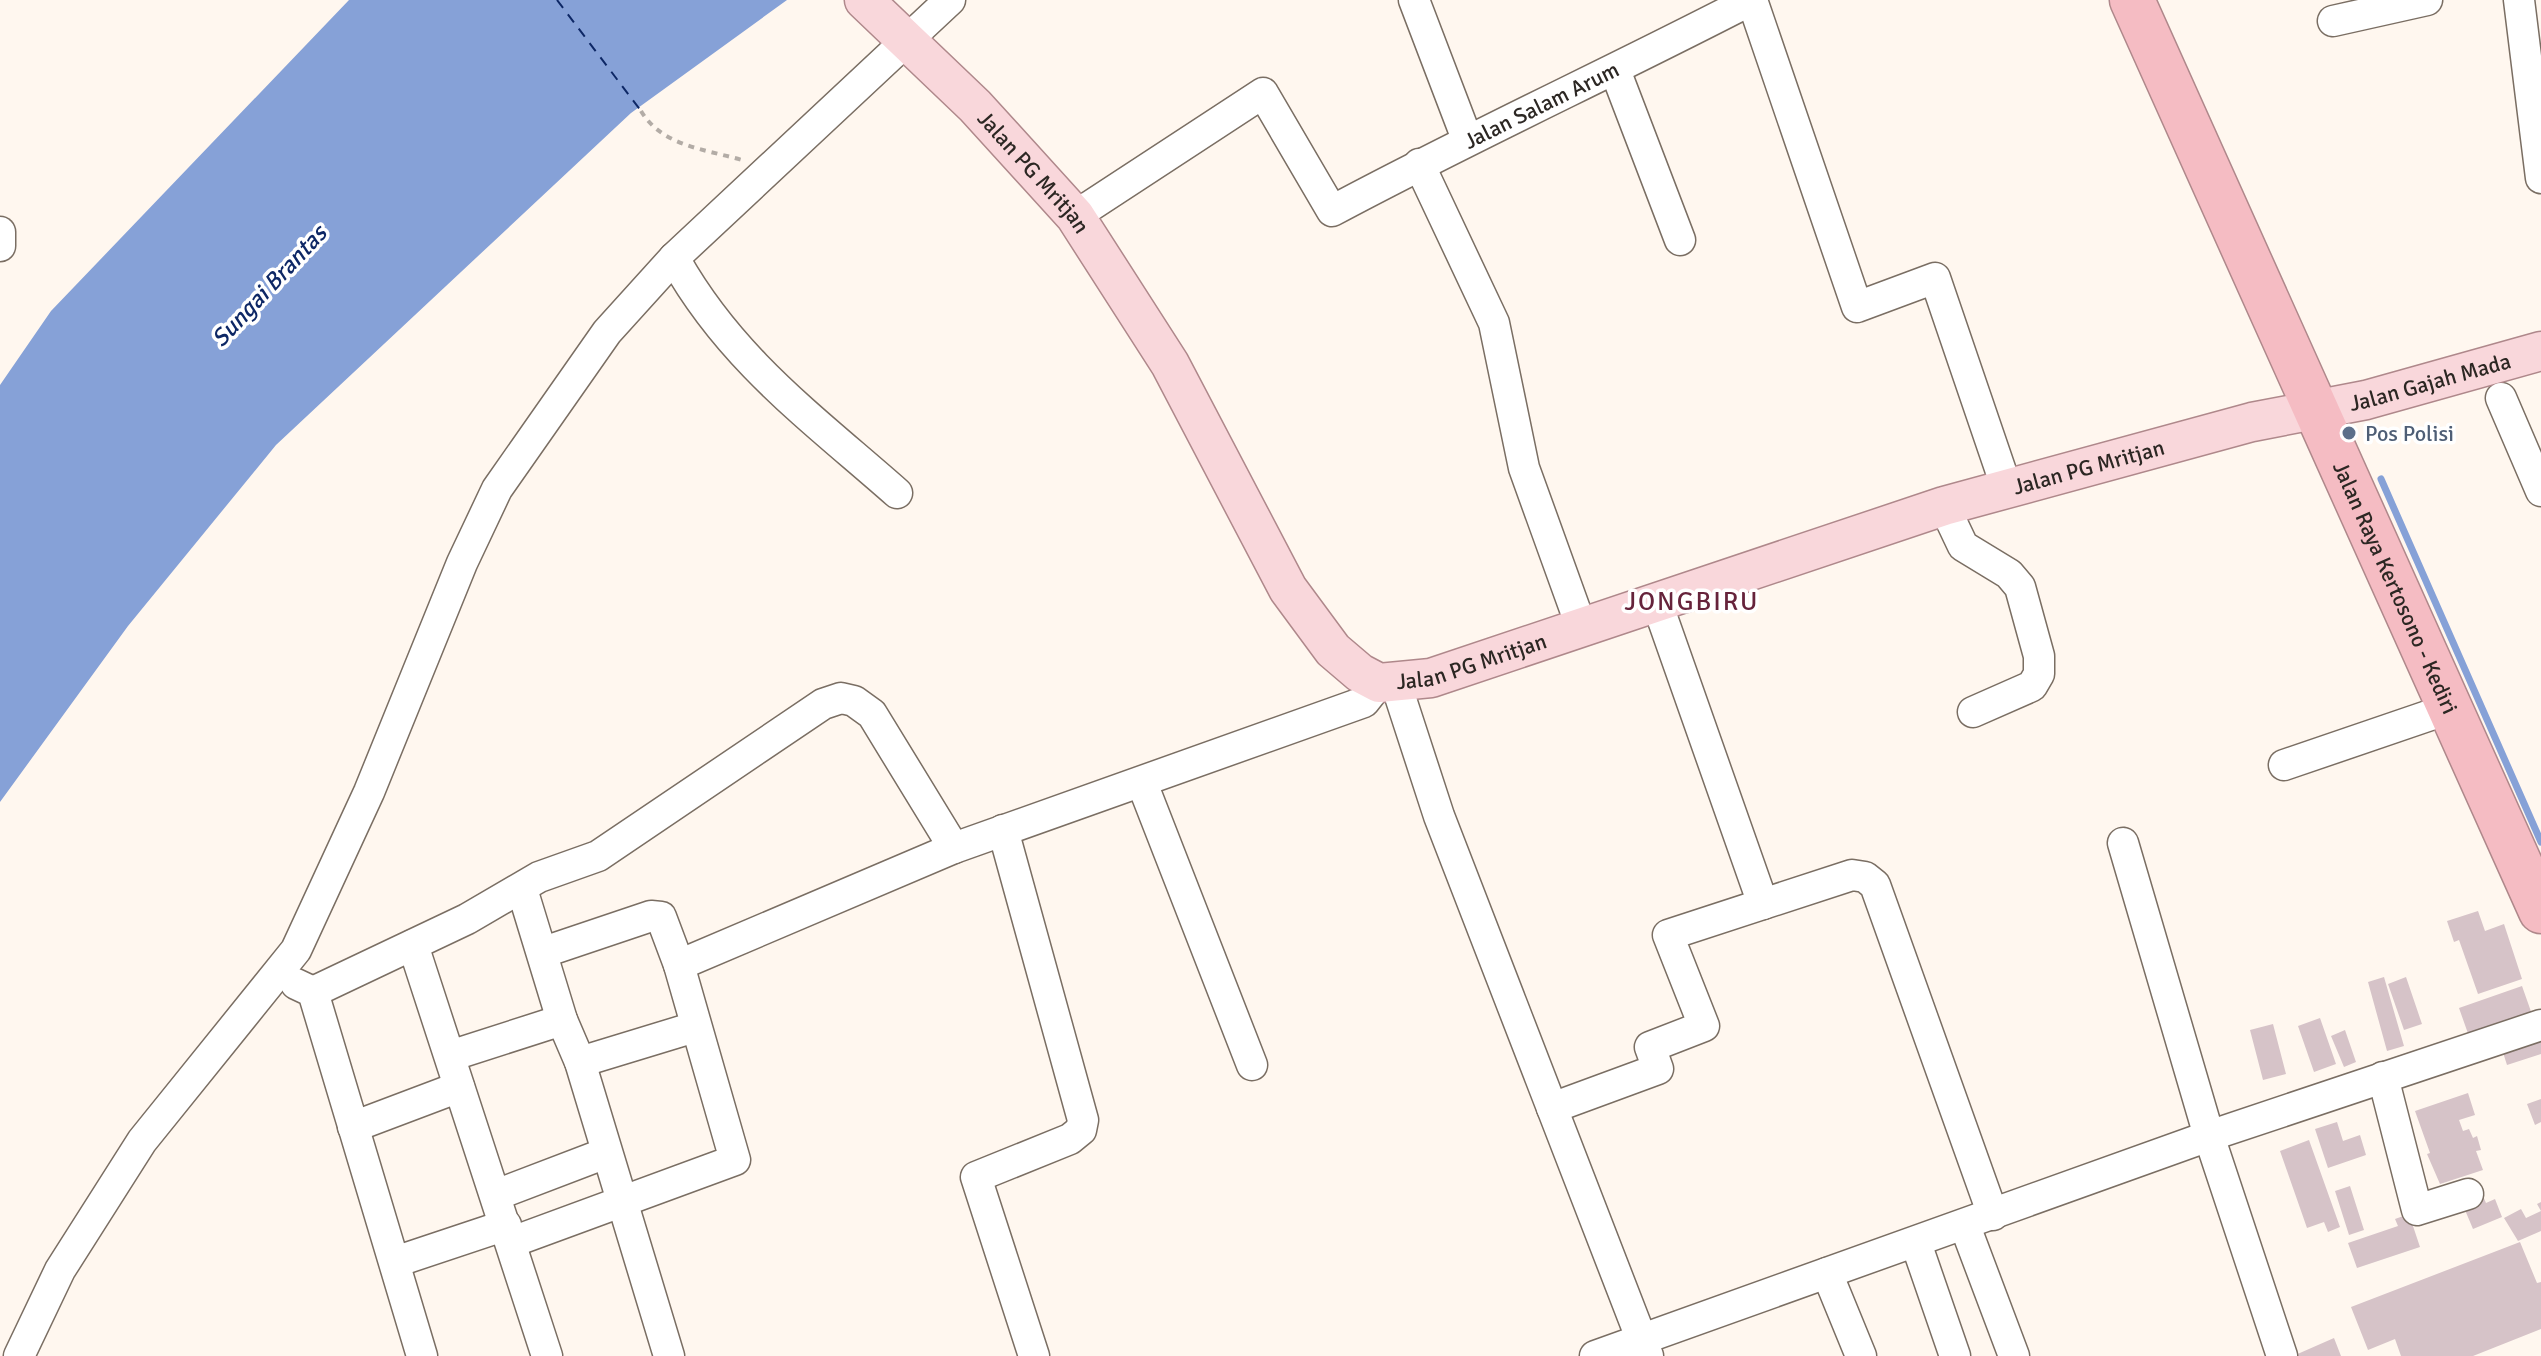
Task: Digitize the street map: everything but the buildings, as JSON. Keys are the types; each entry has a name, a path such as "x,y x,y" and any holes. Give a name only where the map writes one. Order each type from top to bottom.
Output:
{"highway":[{"name":"Jalan Raya Kertosono - Kediri","path":"2132,0 2541,911"}],"main road":[{"name":"Jalan PG Mritjan","path":"905,23 1075,216 1170,364 1288,589 1333,650 1360,673 1388,683 1431,678 1944,506 2252,422 2318,411"},
{"name":"Jalan Gajah Mada","path":"2318,411 2541,351"}],"street":[{"path":"1414,0 1467,139"},
{"path":"1752,0 1857,307 1935,278 2007,489"},
{"name":"Jalan Salam Arum","path":"1075,216 1263,93 1332,211 1467,139 1615,70 1752,0"},
{"path":"2333,21 2427,0"},
{"path":"2519,0 2538,120 2541,178"},
{"path":"19,1356 60,1270 142,1141 296,950 369,792 462,563 497,489 607,332 674,258 771,168 905,23"},
{"path":"1615,70 1680,240"},
{"path":"1419,164 1494,323 1524,468 1581,626"},
{"path":"0,232 0,246"},
{"path":"674,258 718,328 756,370 897,493"},
{"path":"2501,398 2541,491"},
{"path":"1944,506 1963,546 2009,574 2020,587 2039,656 2039,674 2032,686 1973,712"},
{"path":"1657,603 1763,904"},
{"path":"679,965 954,848 1364,702 1388,683 1645,1348"},
{"path":"313,992 413,945 522,889 539,877 598,856 638,832 753,748 823,704 841,698 854,701 872,714 954,848"},
{"path":"2284,765 2451,708"},
{"path":"1142,783 1252,1065"},
{"path":"1003,830 1083,1120 1081,1130 1070,1139 976,1177 1034,1356"},
{"path":"2123,843 2209,1136 2282,1356"},
{"path":"1552,1108 1658,1069 1650,1047 1704,1026 1668,935 1852,875 1865,877 1875,885 1979,1220 2014,1356"},
{"path":"522,889 544,952 562,1020 580,1062 669,1356"},
{"path":"395,1262 621,1202 735,1160 664,922 651,916 544,952"},
{"path":"413,945 547,1356"},
{"path":"278,975 313,992 422,1356"},
{"path":"450,1056 562,1020"},
{"path":"1595,1356 1645,1348 1827,1273 2209,1136 2541,1025"},
{"path":"580,1062 695,1027"},
{"path":"2383,1077 2417,1210 2468,1194"},
{"path":"353,1127 459,1087"},
{"path":"496,1195 606,1153"},
{"path":"1916,1243 1955,1356"},
{"path":"1827,1273 1861,1356"}],"path":[{"path":"641,111 651,127 665,138 771,168"}],"water":[{"name":"Sungai Brantas","path":"349,0 787,0 631,113 276,445 128,626 0,802 0,385 51,311"}],"waterway":[{"path":"2381,479 2541,842"}],"ferry route":[{"path":"557,0 641,111"}],"place":[{"name":"Pos Polisi","path":"2349,433"}],"district":[{"name":"JONGBIRU","path":"1692,601"}]}
